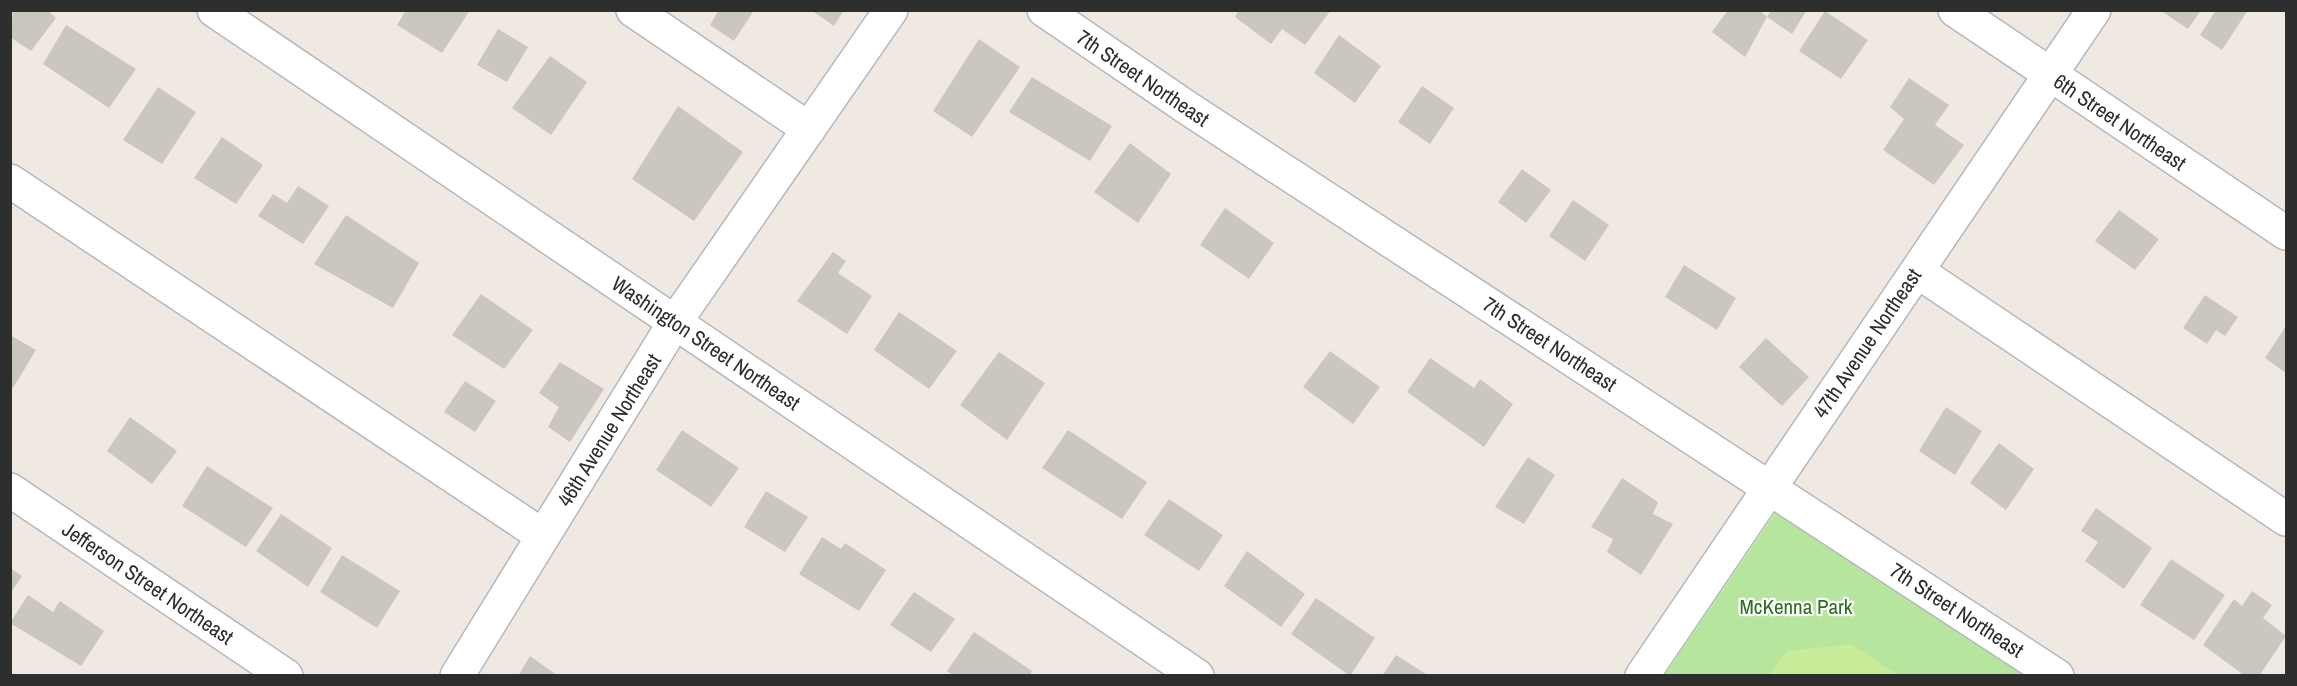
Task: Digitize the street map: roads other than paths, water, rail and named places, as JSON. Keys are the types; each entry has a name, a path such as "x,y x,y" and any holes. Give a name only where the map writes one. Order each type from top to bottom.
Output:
{"street":[{"name":"Washington Street Northeast","path":"214,10 1197,675"},
{"path":"633,10 809,129"},
{"name":"46th Avenue Northeast","path":"457,675 675,322 891,10"},
{"name":"7th Street Northeast","path":"1044,10 1186,107 2057,675"},
{"name":"6th Street Northeast","path":"1955,10 2286,233"},
{"name":"47th Avenue Northeast","path":"1642,675 2094,10"},
{"path":"10,182 543,536"},
{"path":"1917,270 2286,519"},
{"name":"Jefferson Street Northeast","path":"10,490 286,675"}],"park label":[{"name":"McKenna Park","path":"1796,606"}]}
